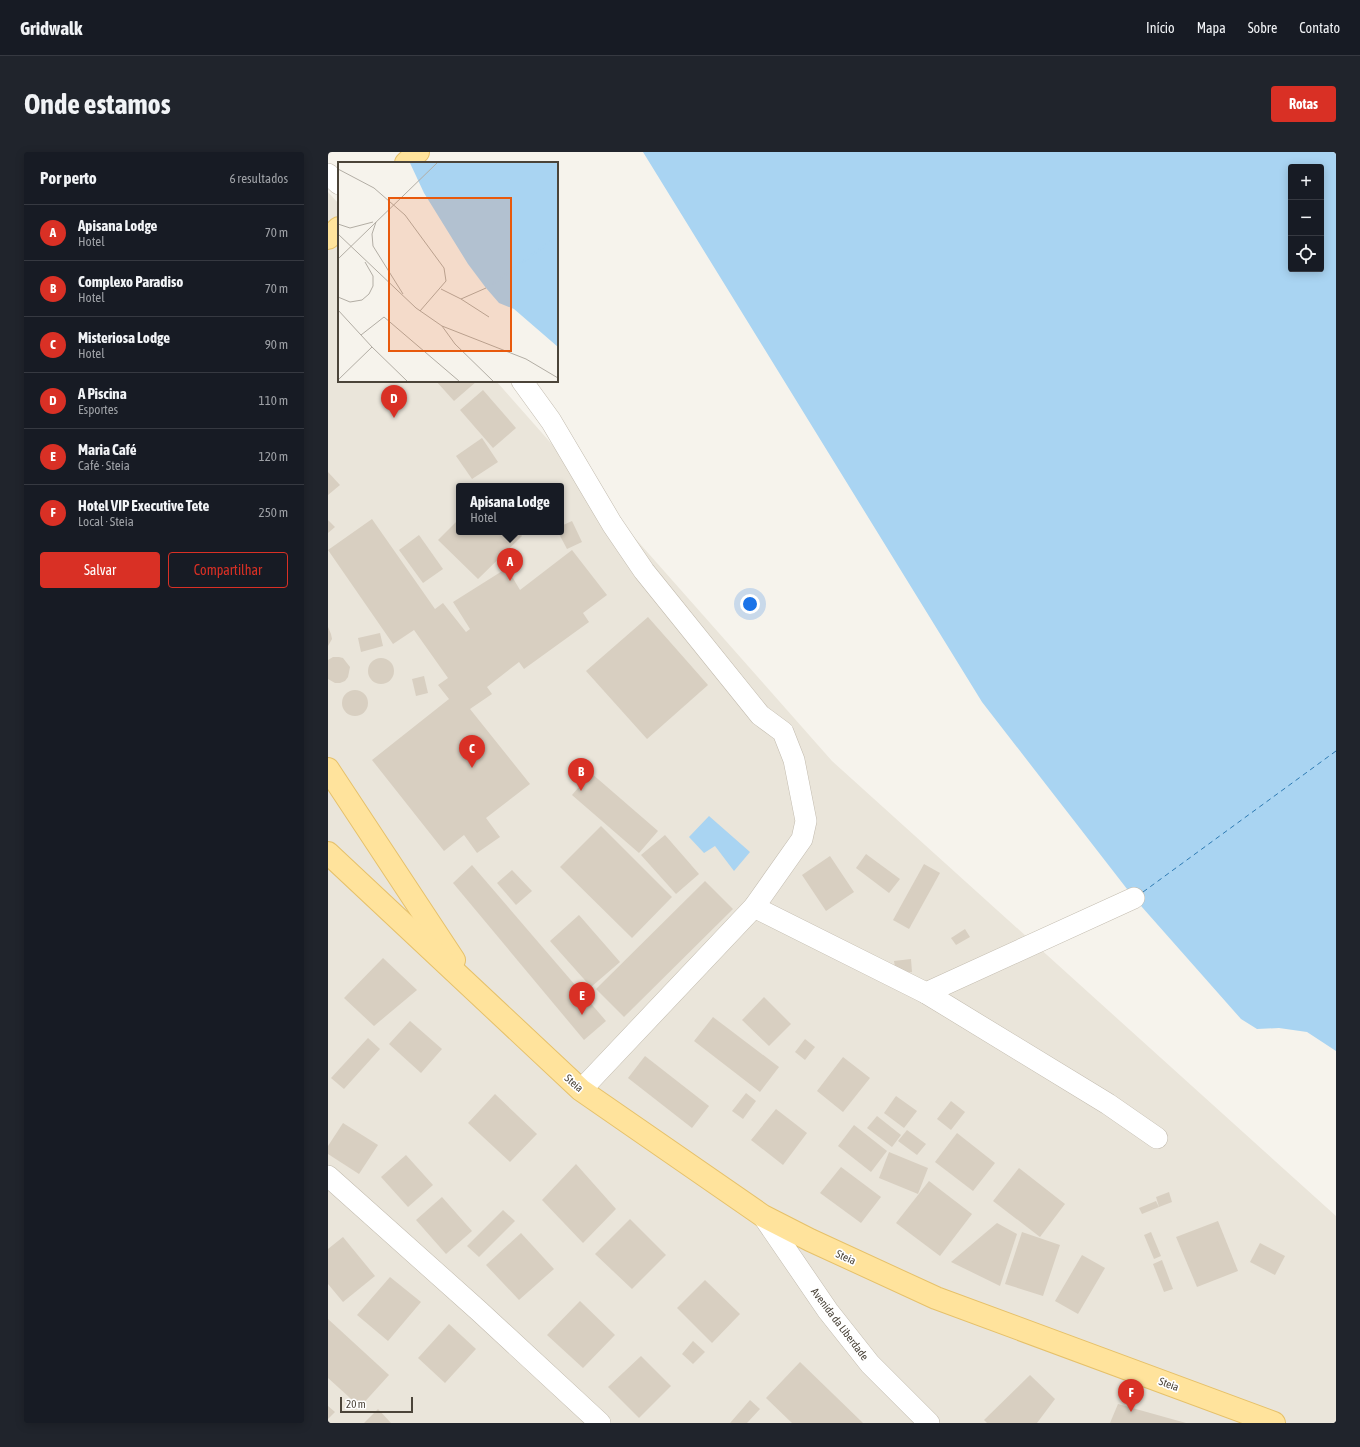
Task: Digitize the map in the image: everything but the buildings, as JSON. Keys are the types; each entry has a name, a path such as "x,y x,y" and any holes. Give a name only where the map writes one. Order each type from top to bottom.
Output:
{"main road":[{"path":"407,162 418,152"},
{"path":"328,238 338,229"},
{"path":"328,769 474,990"},
{"path":"328,853 474,990"},
{"name":"Steia","path":"474,990 581,1090 763,1216 810,1240 936,1298 1274,1423"}],"street":[{"path":"328,174 338,183"},
{"path":"523,382 551,421 612,524 644,571 760,715 784,732 794,760 806,821 802,839 754,907 581,1090"},
{"path":"926,993 1134,898"},
{"path":"754,907 926,993 1108,1104 1157,1138"},
{"path":"328,1176 479,1311 600,1423"},
{"name":"Avenida da Liberdade","path":"763,1216 828,1311 866,1358 929,1423"}],"shaded area":[{"path":"328,192 338,203 338,382 497,382 832,761 1336,1216 1336,1423 328,1423"}],"water":[{"path":"643,152 1336,152 1336,1051 1307,1032 1279,1028 1257,1029 1241,1019 1134,898 982,702"},
{"path":"709,816 750,852 734,871 715,846 704,853 689,837"}],"ferry route":[{"path":"1143,892 1336,751"}],"place":[{"name":"A Piscina","path":"394,418"},
{"name":"Apisana Lodge","path":"510,581"},
{"name":"Misteriosa Lodge","path":"472,768"},
{"name":"Complexo Paradiso","path":"581,791"},
{"name":"Maria Café","path":"582,1015"},
{"name":"Hotel VIP Executive Tete","path":"1131,1412"}]}
